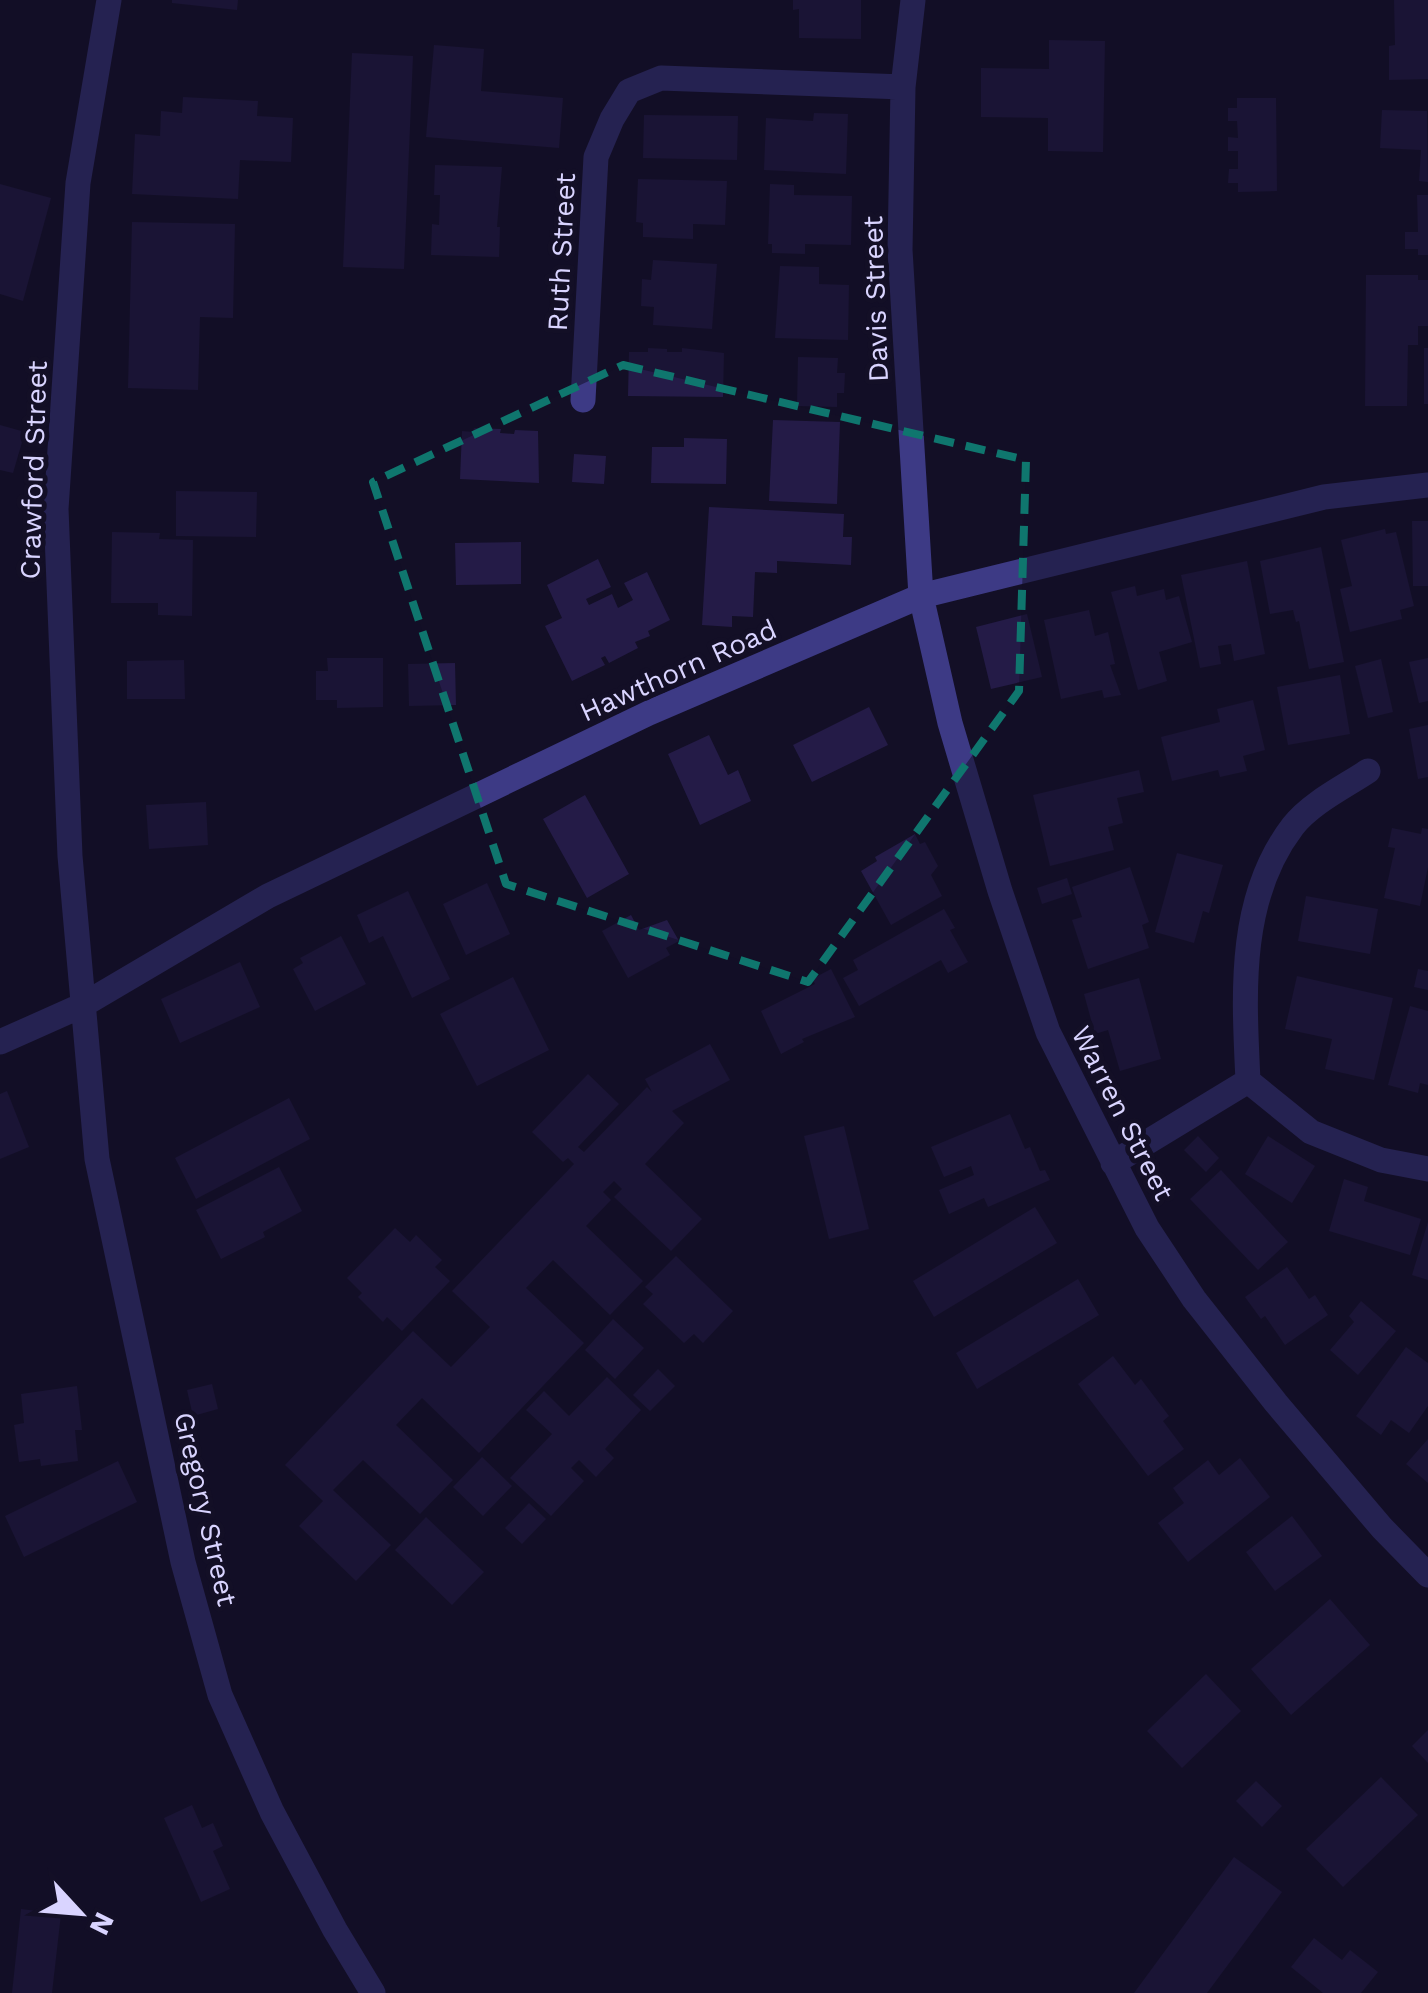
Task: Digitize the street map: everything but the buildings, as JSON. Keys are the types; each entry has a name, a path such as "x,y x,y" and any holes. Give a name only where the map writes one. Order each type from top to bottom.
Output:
{"street":[{"name":"Crawford Street","path":"83,1005 70,856 56,508 78,183 110,0"},
{"name":"Davis Street","path":"913,0 904,87 900,250 921,596"},
{"name":"Ruth Street","path":"583,400 596,157 629,91 661,78 904,87"},
{"name":"Hawthorn Road","path":"0,1042 83,1005 284,888 649,713 921,596 1324,497 1428,485"},
{"name":"Warren Street","path":"921,596 950,723 1000,891 1048,1032 1147,1228 1194,1299 1300,1432 1428,1575"},
{"path":"1368,772 1294,824 1267,870 1247,938 1244,1008 1248,1081 1311,1132 1381,1160 1428,1169"},
{"name":"Gregory Street","path":"83,1005 97,1159 183,1562 220,1695 272,1812 373,1993"},
{"path":"1113,1162 1248,1081"}],"highlighted area":[{"path":"623,365 1026,460 1019,691 808,982 506,884 373,482"}]}
